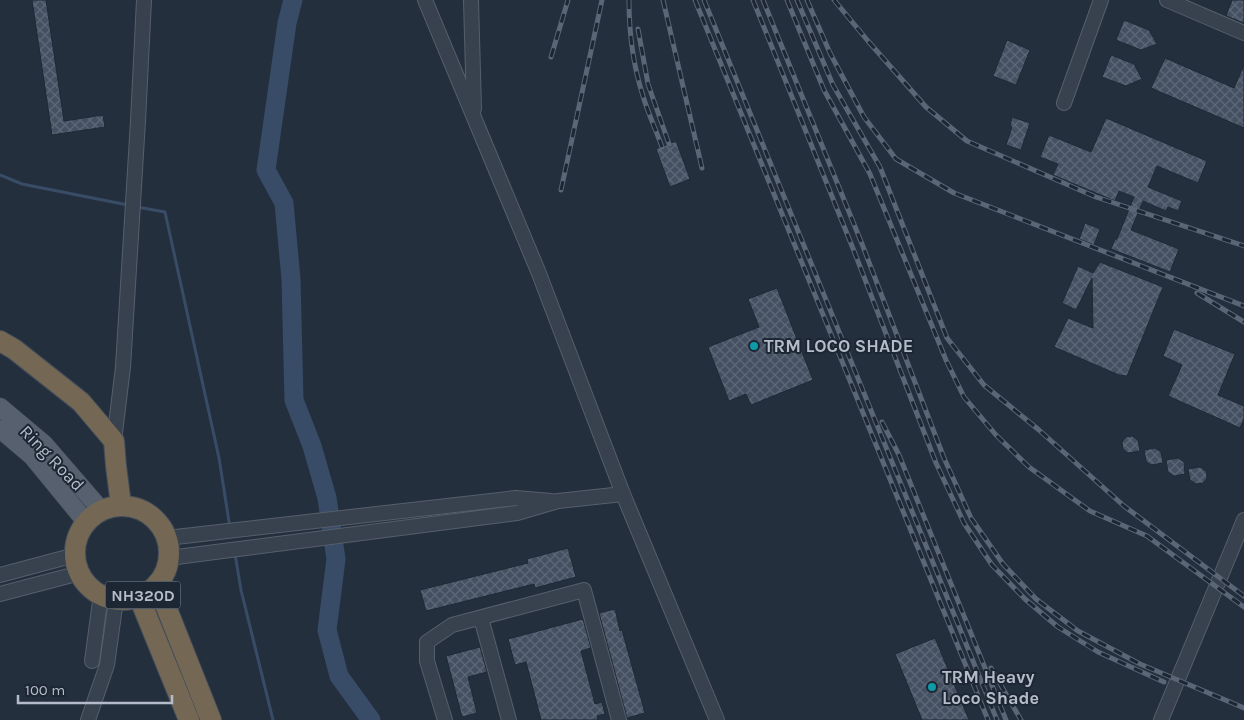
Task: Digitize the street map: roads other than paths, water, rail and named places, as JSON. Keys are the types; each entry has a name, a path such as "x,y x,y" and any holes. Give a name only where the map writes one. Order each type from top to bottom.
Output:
{"highway":[{"path":"0,341 14,349 81,402 114,442 121,506"},
{"name":"NH320D","path":"77,564 90,587 108,597 125,600 143,595 157,584 167,568 169,552 167,538 154,518 137,508 121,506 94,516"},
{"path":"77,564 78,537 94,516"},
{"name":"NH320D","path":"157,584 211,720"},
{"name":"NH320D","path":"139,597 189,720"}],"main road":[{"name":"Ring Road","path":"0,407 44,444 94,516"},
{"name":"Ring Road","path":"0,429 32,456 94,516"}],"street":[{"path":"114,442 123,367 144,0"},
{"path":"425,0 538,271 623,494 717,720"},
{"path":"471,0 474,118"},
{"path":"1064,103 1101,0"},
{"path":"1167,0 1244,34"},
{"path":"167,538 516,498 558,501 623,494"},
{"path":"169,558 517,514 558,501"},
{"path":"1161,720 1244,520"},
{"path":"0,575 77,564"},
{"path":"0,594 77,564"},
{"path":"445,720 427,661 427,642 452,625 584,590 619,720"},
{"path":"92,661 108,597"},
{"path":"88,720 107,665 108,597"},
{"path":"481,618 509,720"}],"waterway":[{"path":"293,0 287,23 266,170 284,203 291,279 294,400 312,446 327,498 336,559 327,630 339,676 371,720"},
{"path":"0,175 22,184 128,205"},
{"path":"137,207 165,212 219,458 230,528"},
{"path":"235,554 241,590 273,720"}],"railway":[{"path":"551,57 568,0"},
{"path":"561,190 602,0"},
{"path":"629,0 634,60 645,102 662,147"},
{"path":"663,0 702,168"},
{"path":"695,0 988,720"},
{"path":"704,0 997,720"},
{"path":"753,0 854,251 936,463 964,523 992,565 1025,599 1058,627 1098,652 1164,682"},
{"path":"763,0 862,244 944,458 971,518 1003,564 1036,599 1078,631 1140,664 1244,708"},
{"path":"787,0 824,90 870,174 946,360 964,397 996,435 1029,467 1090,511 1147,536 1244,607"},
{"path":"797,0 833,85 880,167 947,338 984,385 1039,430 1124,506 1244,596"},
{"path":"807,0 830,53 864,117 896,159 954,193 1244,306"},
{"path":"834,0 926,107 967,141 1096,197 1244,246"},
{"path":"638,29 648,84 669,144"},
{"path":"1197,293 1244,322"},
{"path":"882,422 899,455 1006,720"},
{"path":"991,668 1021,720"}],"place":[{"name":"TRM LOCO SHADE","path":"754,346"},
{"name":"TRM Heavy Loco Shade","path":"932,687"}]}
